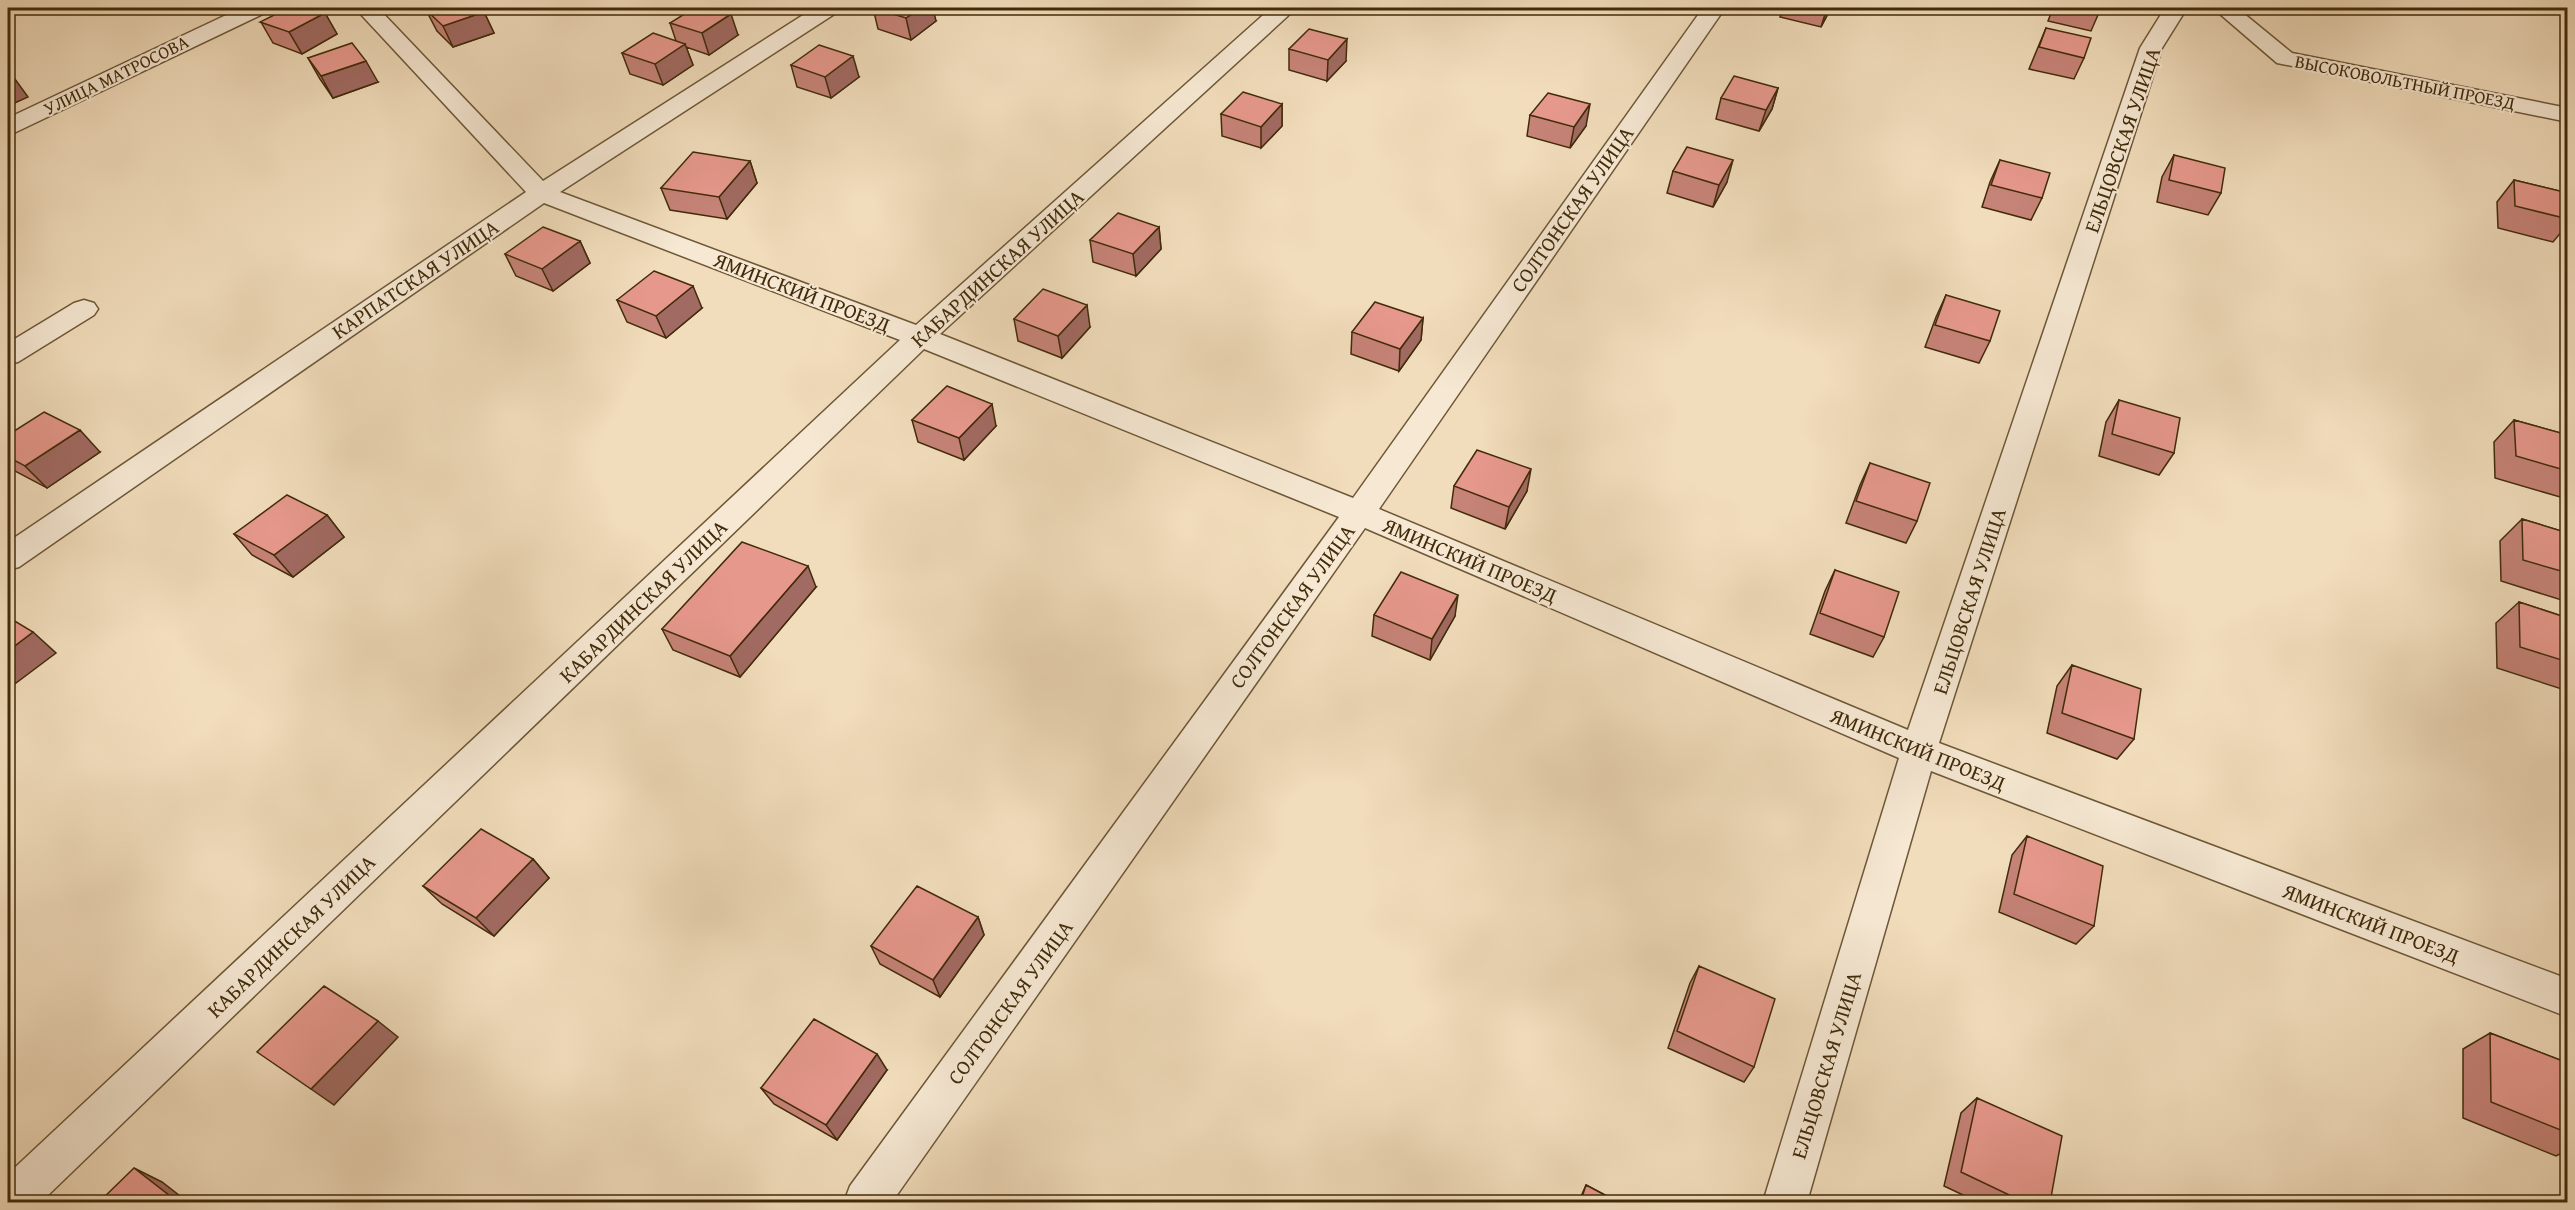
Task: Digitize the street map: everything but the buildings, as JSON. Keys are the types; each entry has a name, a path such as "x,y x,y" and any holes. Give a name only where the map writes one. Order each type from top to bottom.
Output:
{"street":[{"name":"УЛИЦА МАТРОСОВА","path":"8,127 257,8"},
{"name":"ЯМИНСКИЙ ПРОЕЗД","path":"366,8 541,193 920,337 1359,513 1919,751 2568,998"},
{"name":"КАРПАТСКАЯ УЛИЦА","path":"8,558 541,193 828,8"},
{"name":"КАБАРДИНСКАЯ УЛИЦА","path":"10,1203 920,337 1283,8"},
{"name":"СОЛТОНСКАЯ УЛИЦА","path":"866,1203 1359,513 1714,8"},
{"name":"ЕЛЬЦОВСКАЯ УЛИЦА","path":"1785,1203 1919,751 2151,48 2176,8"},
{"name":"ВЫСОКОВОЛЬТНЫЙ ПРОЕЗД","path":"2224,8 2285,58 2568,115"},
{"path":"8,355 84,309"}]}
